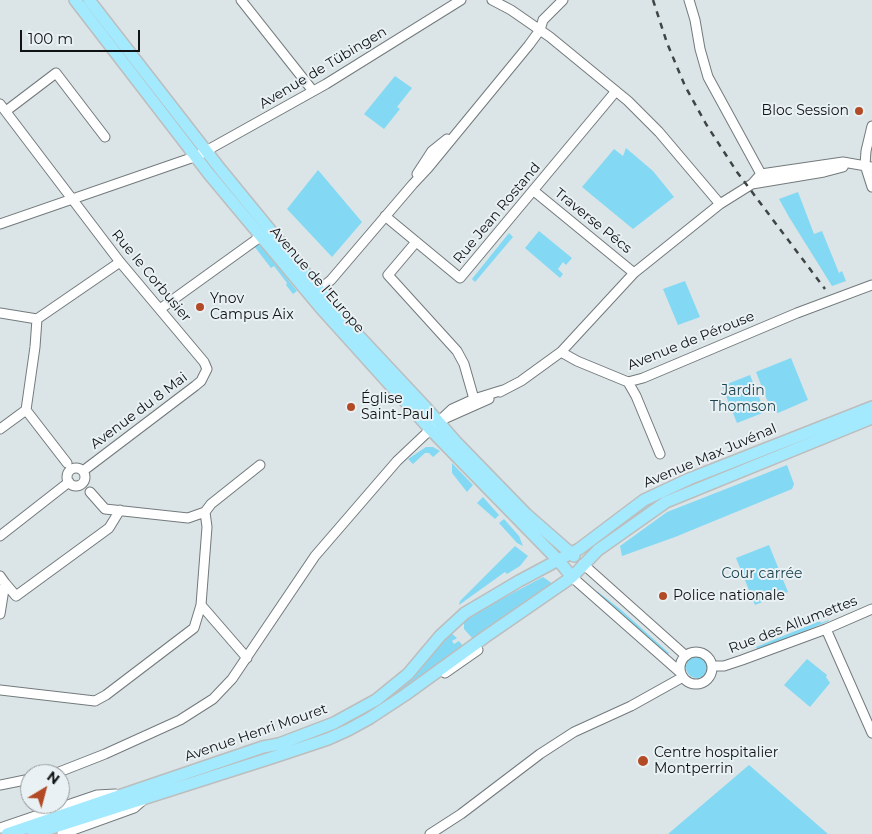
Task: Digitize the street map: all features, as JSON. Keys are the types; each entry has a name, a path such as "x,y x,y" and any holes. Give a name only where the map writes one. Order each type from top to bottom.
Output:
{"main road":[{"name":"Avenue de l'Europe","path":"75,0 315,293"},
{"name":"Avenue de l'Europe","path":"89,0 202,154 209,174 260,237 315,293 572,577"},
{"name":"Avenue Max Juvénal","path":"558,560 580,548 644,500 657,493 872,406"},
{"name":"Avenue Max Juvénal","path":"572,577 598,550 666,502 872,418"},
{"name":"Avenue de l'Europe","path":"434,425 457,443 526,514 583,564"},
{"name":"Avenue Henri Mouret","path":"7,834 55,828 123,794 263,746 279,744 334,723 376,700 408,674 440,636 465,613 558,560"},
{"name":"Avenue Henri Mouret","path":"33,834 328,739 370,718 572,577"}],"street":[{"path":"241,0 313,91"},
{"name":"Avenue de Tübingen","path":"0,224 202,154 313,91 461,0"},
{"path":"492,0 511,10 540,30 616,91 659,132 720,204"},
{"path":"315,293 331,280 412,184 432,151 459,129 540,30 543,20 563,0"},
{"path":"689,0 708,78 761,174"},
{"path":"3,108 56,73 105,137"},
{"name":"Rue Jean Rostand","path":"385,216 460,278 616,91"},
{"name":"Rue le Corbusier","path":"3,108 120,262 204,362 207,369"},
{"path":"872,126 866,151 872,187"},
{"path":"70,768 180,720 213,700 232,680 279,607 315,556 397,461 452,409 521,382 561,352 634,273 720,204 752,184 761,174 835,163 868,166"},
{"path":"752,184 824,172 843,167 845,163"},
{"name":"Traverse Pécs","path":"534,191 634,273"},
{"path":"160,309 260,237"},
{"path":"416,242 388,274 458,351 464,364 474,399"},
{"path":"0,312 37,319 120,262"},
{"name":"Avenue de Pérouse","path":"561,352 577,361 628,382 643,378 782,319 872,286"},
{"path":"0,429 26,410 37,319"},
{"name":"Avenue du 8 Mai","path":"0,536 69,482 76,485 82,483 83,471 195,386 201,381 207,369"},
{"path":"628,382 636,396 660,454"},
{"path":"434,425 484,402 503,390"},
{"path":"26,410 67,463"},
{"path":"90,492 106,508 188,518 205,512 217,499 260,465"},
{"path":"3,579 16,596 109,528 120,510"},
{"path":"0,690 95,702 194,628 201,605 207,527 205,512"},
{"path":"583,564 686,656"},
{"path":"572,577 682,675 692,683 704,682 712,670 708,656 703,653 692,652 686,656 681,664 682,675"},
{"path":"0,614 3,579"},
{"path":"201,605 247,658"},
{"name":"Rue des Allumettes","path":"712,670 826,629 872,609"},
{"path":"826,629 872,733"},
{"path":"370,718 380,715 478,650"},
{"path":"434,833 540,754 574,732 632,706 682,675"},
{"path":"0,785 20,781"},
{"path":"0,828 97,795 123,794"}],"green space":[{"path":"395,76 412,88 397,107 400,109 384,129 364,114"},
{"path":"626,148 653,171 674,197 633,229 582,187 614,149 623,156"},
{"path":"318,170 362,222 332,257 287,209"},
{"path":"798,192 814,234 822,231 839,273 842,271 846,281 832,286 779,199"},
{"path":"539,231 572,258 566,265 563,262 558,269 563,274 560,278 525,248"},
{"path":"509,233 513,237 475,282 472,279"},
{"path":"258,242 297,291 293,294 274,266 271,268 254,246"},
{"path":"685,281 700,317 678,325 663,289"},
{"path":"791,358 808,400 778,413 771,410 756,372"},
{"name":"Jardin Thomson","path":"750,375 765,412 737,423 722,386"},
{"path":"426,447 433,447 440,451 433,457 429,453 425,453 413,464 408,459"},
{"path":"780,447 781,451 660,500 602,542 600,539 657,498"},
{"path":"452,463 473,485 467,492 452,473"},
{"path":"787,465 794,484 792,489 675,537 622,556 620,546 667,512"},
{"path":"483,497 499,515 495,519 477,503"},
{"path":"504,519 519,536 523,546 517,543 499,523"},
{"name":"Cour carrée","path":"769,545 788,592 755,605 736,558"},
{"path":"515,546 528,556 520,566 507,574 505,572 459,605 460,601"},
{"path":"543,577 553,584 474,638 464,629 464,622 473,614"},
{"path":"598,592 669,653 667,656 596,594"},
{"path":"829,620 758,650 756,647 820,621 821,623"},
{"path":"451,633 457,638 452,641 454,644 459,641 463,646 382,703 341,727 319,736 67,819 339,725"},
{"path":"697,656 705,659 708,667 705,675 697,678 689,675 686,667 689,659"},
{"path":"807,659 827,675 826,677 830,683 810,707 784,685"},
{"path":"749,765 828,834 668,834"}],"railway":[{"path":"653,0 667,43 685,86 706,124 737,172 825,289"}],"place":[{"name":"Bloc Session","path":"859,111"},
{"name":"Ynov Campus Aix","path":"200,307"},
{"name":"Église Saint-Paul","path":"351,407"},
{"name":"Police nationale","path":"663,596"},
{"name":"Centre hospitalier Montperrin","path":"643,761"}]}
